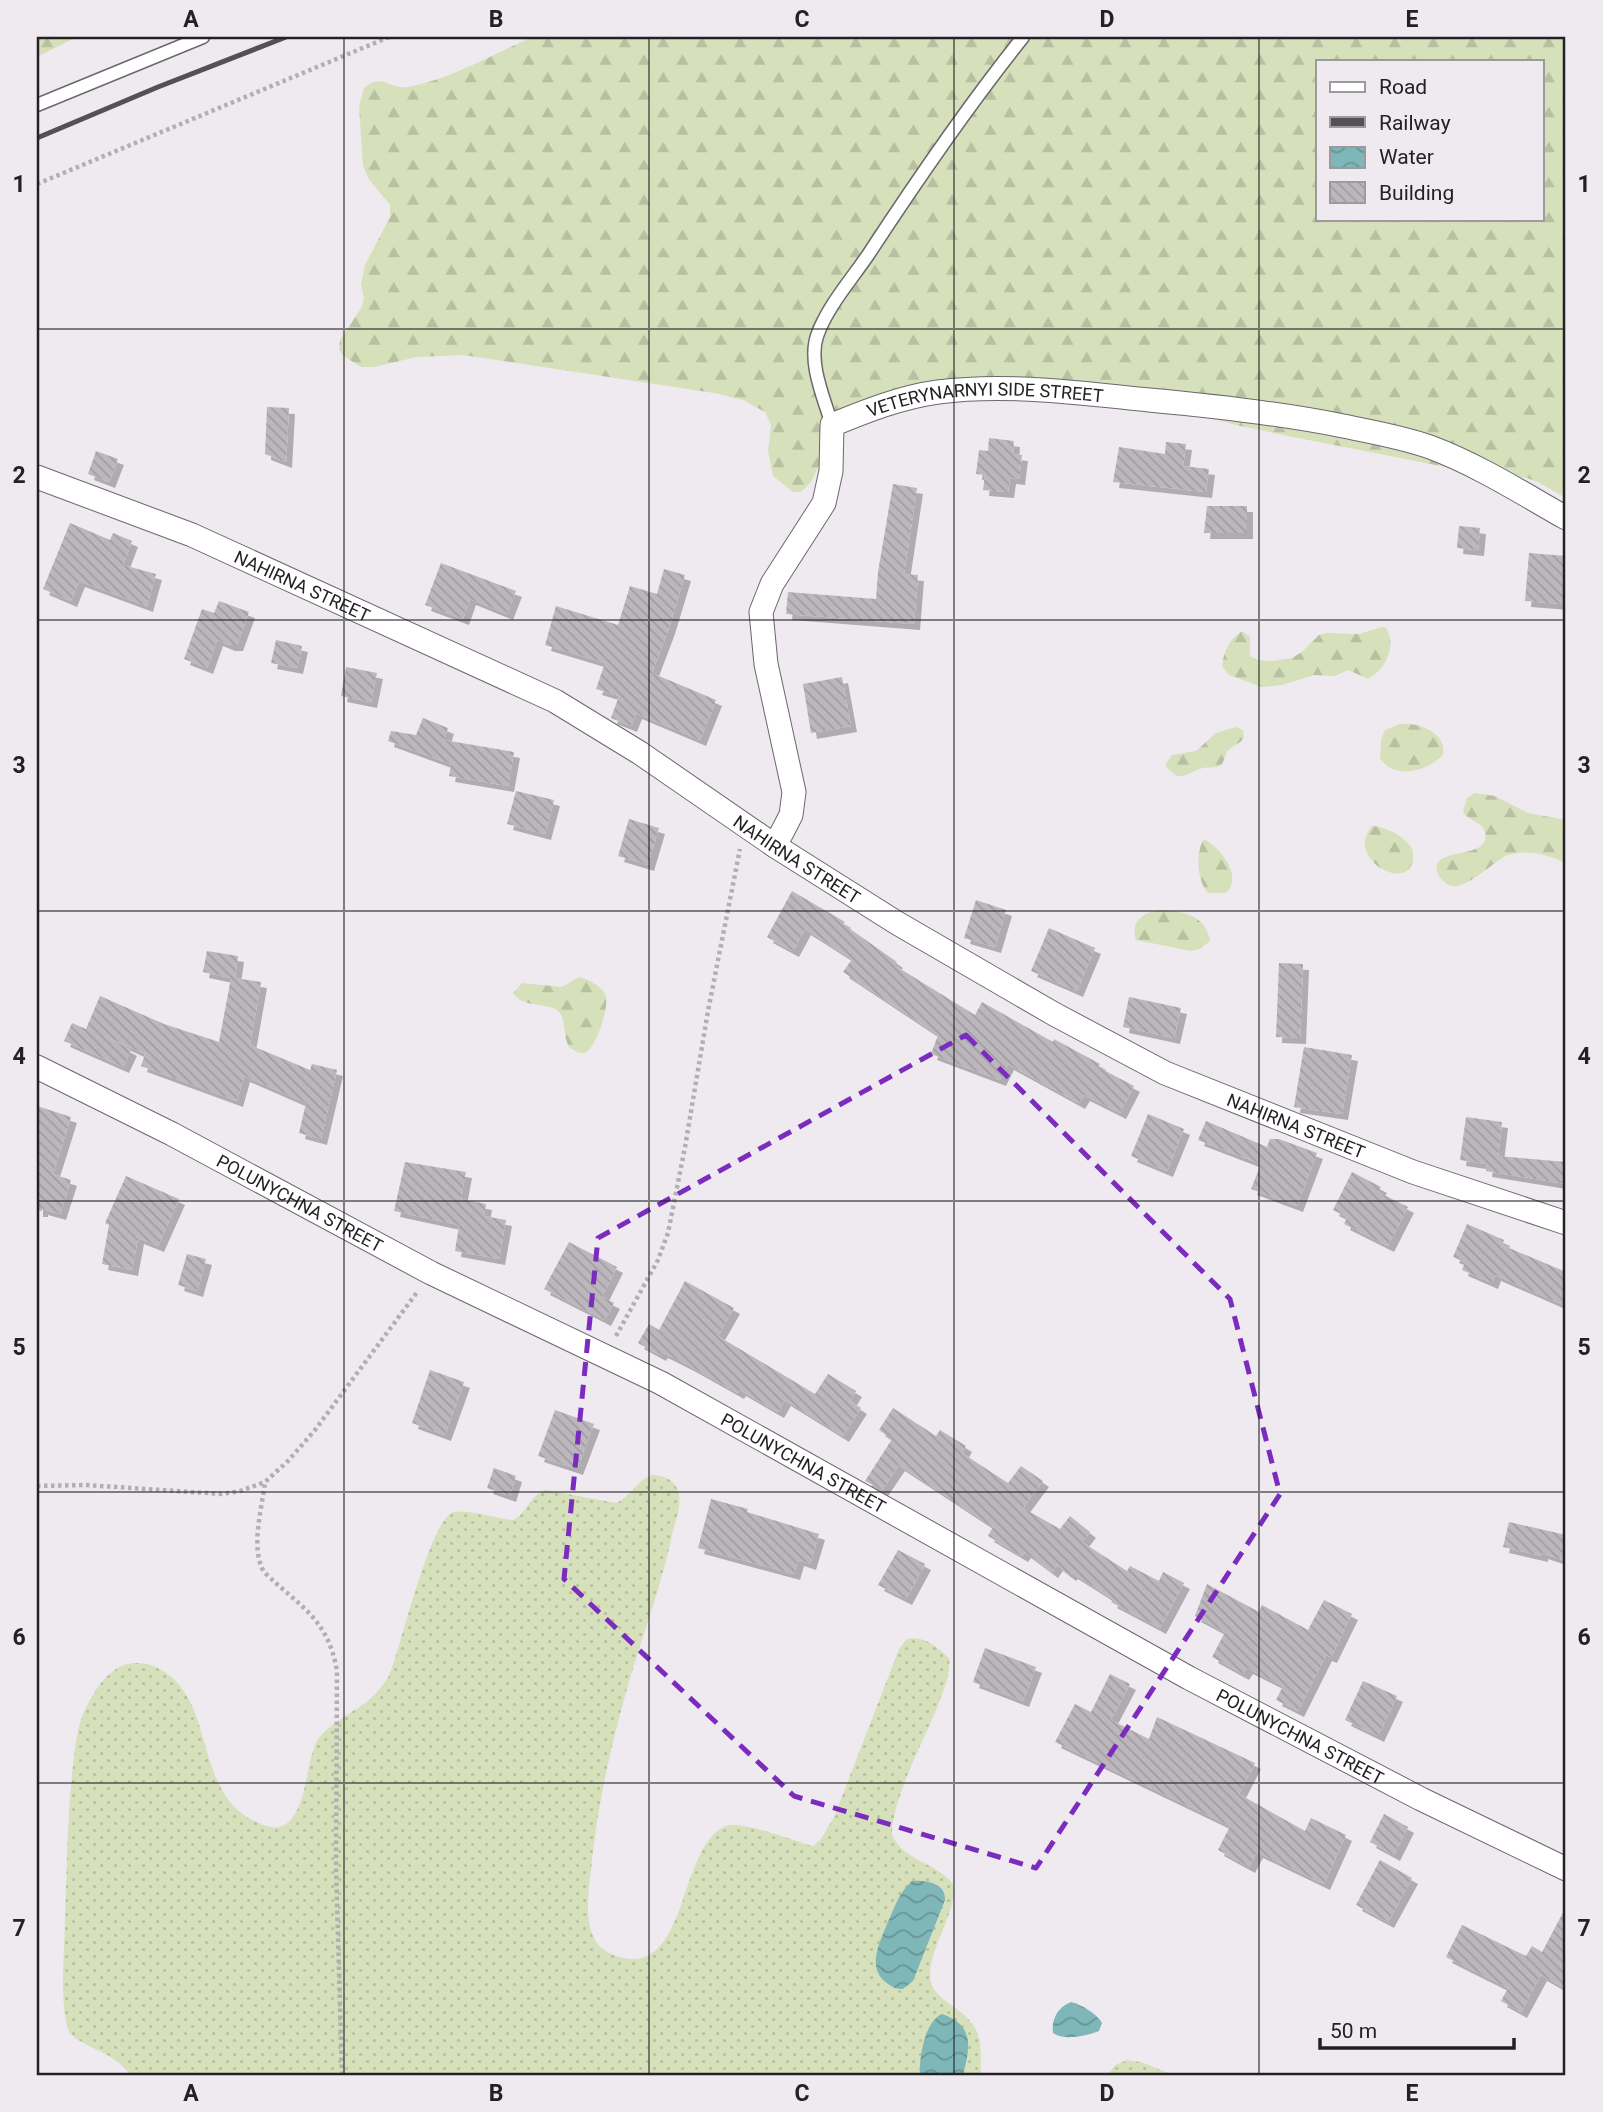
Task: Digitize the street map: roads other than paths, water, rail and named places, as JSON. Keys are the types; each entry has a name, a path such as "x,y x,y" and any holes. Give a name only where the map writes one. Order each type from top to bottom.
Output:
{"street":[{"name":"VETERYNARNYI SIDE STREET","path":"832,425 873,408 907,398 936,392 998,388 1247,410 1374,432 1429,447 1464,461 1566,518"},
{"path":"775,846 791,815 794,792 766,664 761,612 772,584 824,503 831,471 832,425"},
{"name":"NAHIRNA STREET","path":"37,477 192,535 555,701 640,753 775,846 897,923 1054,1014 1165,1073 1413,1172 1566,1223"},
{"name":"POLUNYCHNA STREET","path":"37,1067 172,1133 431,1273 605,1355 712,1410 1189,1678 1421,1800 1566,1869"}],"lane":[{"path":"37,105 203,37"},
{"path":"832,425 814,355 817,336 913,186 1023,37"}],"water":[{"path":"912,1881 929,1882 939,1886 945,1900 913,1981 899,1989 881,1978 877,1971 876,1956 897,1901"},
{"path":"1071,2002 1096,2016 1102,2023 1099,2031 1069,2037 1053,2033 1056,2014"},
{"path":"942,2014 960,2024 968,2038 963,2075 920,2074 922,2049 927,2032"}],"railway":[{"path":"37,138 286,37"}]}
